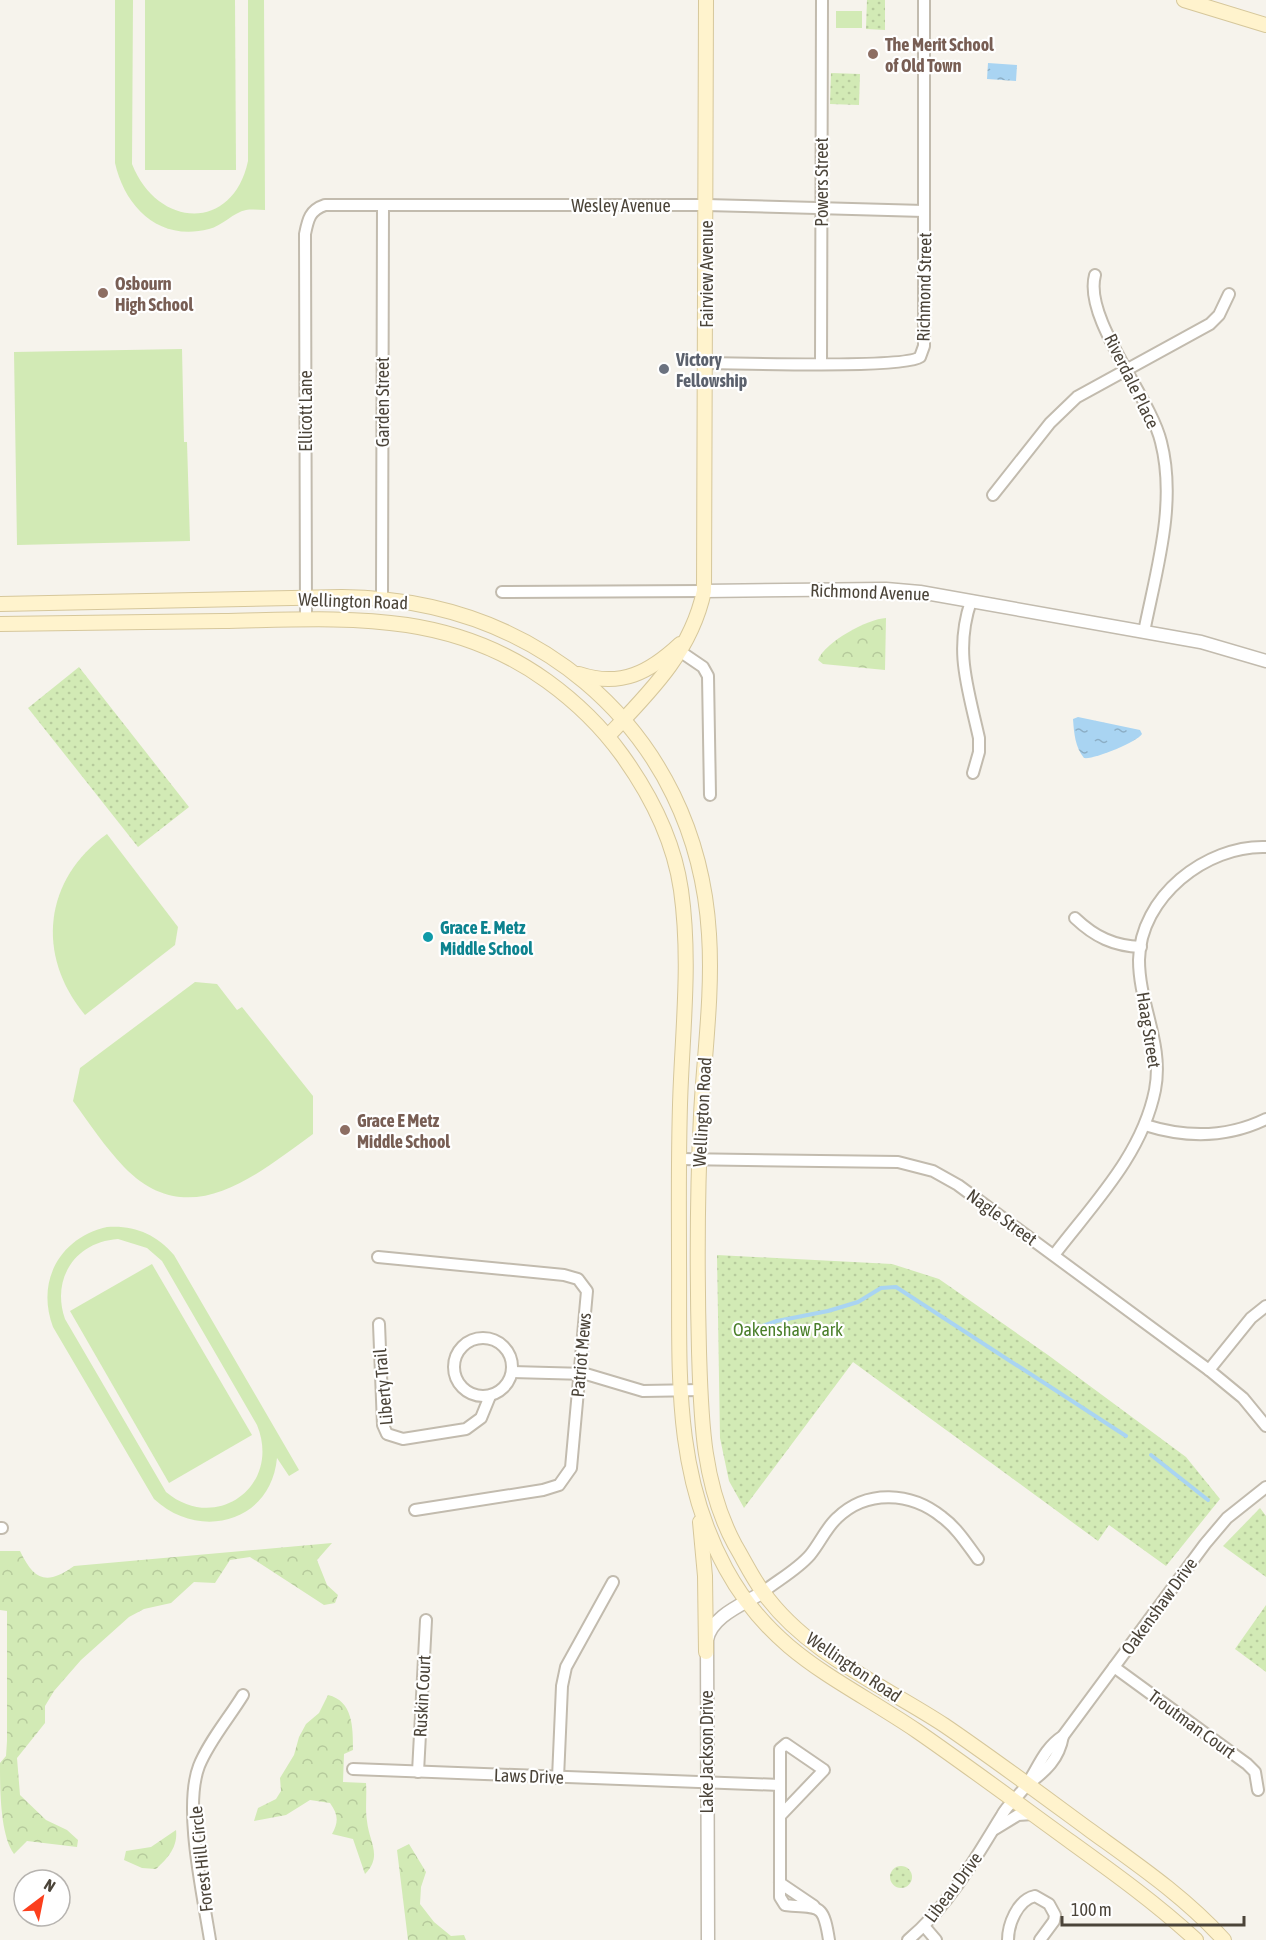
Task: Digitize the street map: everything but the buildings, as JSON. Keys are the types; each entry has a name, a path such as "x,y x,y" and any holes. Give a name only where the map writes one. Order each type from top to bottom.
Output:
{"main road":[{"name":"Fairview Avenue","path":"608,736 646,697 681,652 704,591 706,0"},
{"path":"1184,0 1266,25"},
{"name":"Wellington Road","path":"0,604 382,598 435,606 496,626 571,670 624,719 651,754 670,785 681,808 701,870 709,939 699,1159 697,1275 700,1390 703,1443 716,1494 733,1540 763,1592 814,1643 944,1726 1027,1784 1170,1889 1224,1940"},
{"name":"Wellington Road","path":"0,624 306,619 400,623 447,632 481,643 527,666 556,688 608,736 644,788 660,819 680,883 687,936 680,1159 681,1391 684,1446 698,1502 714,1545 746,1602 765,1625 814,1666 897,1718 1015,1801 1134,1888 1196,1940"},
{"path":"571,670 602,679 630,678 654,665 688,636"},
{"path":"698,1502 704,1552 706,1652"}],"street":[{"name":"Powers Street","path":"821,363 822,0"},
{"name":"Richmond Street","path":"706,363 911,362 920,357 924,346 924,0"},
{"name":"Wesley Avenue","path":"318,208 325,205 706,205 924,211"},
{"name":"Garden Street","path":"382,598 383,205"},
{"name":"Ellicott Lane","path":"306,619 305,234 308,220 318,208"},
{"name":"Riverdale Place","path":"1095,275 1093,289 1095,304 1158,432 1166,474 1163,532 1144,632"},
{"path":"993,495 1062,409 1092,387 1210,324 1222,310 1229,294"},
{"name":"Richmond Avenue","path":"502,592 886,589 971,601 1201,642 1266,661"},
{"path":"971,601 963,629 962,658 979,738 979,752 973,772"},
{"path":"681,652 703,667 708,676 710,795"},
{"name":"Haag Street","path":"1054,1255 1126,1160 1145,1125 1157,1074 1152,1023 1143,995 1140,972 1141,947 1156,909 1179,880 1191,870 1223,853 1240,848 1266,847"},
{"path":"1075,918 1096,936 1109,942 1141,947"},
{"path":"1145,1125 1182,1134 1204,1134 1238,1130 1266,1119"},
{"name":"Nagle Street","path":"680,1159 889,1161 922,1167 958,1185 1209,1370 1243,1398 1266,1426"},
{"name":"Patriot Mews","path":"378,1257 578,1279 587,1291 571,1468 559,1485 543,1490 415,1510"},
{"path":"1209,1370 1241,1329 1266,1306"},
{"name":"Liberty Trail","path":"379,1324 383,1425 387,1434 403,1439 466,1429 481,1418 490,1396 504,1389 512,1372"},
{"path":"490,1396 468,1392 458,1381 454,1366 463,1346 484,1338 499,1342 510,1354 512,1372 579,1374 612,1380 643,1391 700,1390"},
{"name":"Oakenshaw Drive","path":"1015,1801 1052,1743 1063,1736 1221,1525 1266,1487"},
{"path":"763,1592 806,1559 831,1524 844,1512 877,1497 911,1500 934,1511 958,1532 978,1559"},
{"path":"558,1778 562,1686 566,1667 613,1582"},
{"name":"Lake Jackson Drive","path":"708,1940 705,1782 706,1652 711,1628 763,1592"},
{"name":"Ruskin Court","path":"418,1772 426,1620"},
{"name":"Troutman Court","path":"1114,1667 1246,1764 1254,1772 1258,1790"},
{"name":"Forest Hill Circle","path":"210,1940 197,1854 194,1811 196,1778 206,1753 243,1695"},
{"path":"780,1816 824,1770 791,1745 782,1745 780,1785 780,1816 780,1882 783,1904 814,1906"},
{"name":"Laws Drive","path":"353,1769 780,1785"},
{"name":"Libeau Drive","path":"908,1940 924,1926 995,1830 1005,1811 1015,1801"},
{"name":"Libeau Drive","path":"995,1830 1018,1815 1033,1814"},
{"path":"780,1882 825,1916 829,1940"},
{"path":"1008,1940 1010,1923 1026,1900 1035,1896 1049,1904 1055,1915 1054,1921 1041,1940"},
{"path":"924,1926 936,1940"}],"green space":[{"path":"115,0 133,0 132,164 144,185 159,201 176,210 194,214 212,210 227,201 240,184 248,161 248,0 264,0 265,210 241,211 214,227 191,232 160,225 136,207 127,194 115,163"},
{"path":"145,0 235,0 236,170 145,170"},
{"path":"867,0 885,0 885,30 866,29"},
{"path":"836,11 862,11 862,28 836,28"},
{"path":"831,73 860,74 859,105 830,104"},
{"path":"182,349 184,442 187,442 190,541 17,545 14,352"},
{"path":"886,618 885,670 823,664 818,660 822,653 838,639 868,622"},
{"path":"79,667 189,807 138,847 28,708"},
{"path":"107,834 178,927 175,945 85,1015 69,992 58,968 53,943 54,919 59,895 70,873 86,852"},
{"path":"195,982 217,984 237,1010 242,1007 313,1096 313,1134 269,1166 222,1191 197,1197 173,1196 148,1186 124,1167 73,1101 80,1068"},
{"path":"107,1227 135,1229 160,1241 174,1255 299,1470 289,1476 277,1458 272,1480 262,1498 247,1511 230,1519 211,1522 191,1519 172,1512 154,1499 53,1327 48,1310 50,1278 64,1252 76,1241","holes":["118,1239 147,1248 162,1261 257,1425 262,1447 260,1467 252,1484 240,1497 223,1505 205,1508 185,1504 166,1492 65,1319 61,1304 61,1290 70,1265 79,1255 90,1247"]},
{"name":"Oakenshaw Park","path":"717,1255 892,1264 939,1279 1048,1355 1186,1457 1220,1499 1166,1566 1109,1525 1098,1541 853,1362 744,1508 729,1481 720,1438"},
{"path":"152,1264 252,1435 169,1483 70,1311"},
{"path":"1260,1508 1266,1516 1266,1577 1223,1546"},
{"path":"332,1543 317,1560 327,1585 338,1595 335,1603 324,1605 250,1557 230,1560 215,1583 194,1582 171,1603 144,1609 129,1617 81,1660 54,1691 45,1706 45,1723 17,1758 20,1795 46,1820 67,1830 78,1840 77,1847 27,1841 14,1854 9,1846 3,1823 1,1798 0,1763 6,1756 7,1741 7,1611 0,1610 0,1551 20,1551 36,1574 48,1578 74,1566"},
{"path":"1266,1605 1266,1672 1235,1649"},
{"path":"328,1695 336,1698 347,1709 352,1724 353,1750 344,1754 343,1782 366,1783 366,1816 374,1855 365,1874 353,1839 332,1834 337,1818 330,1803 310,1800 286,1815 254,1821 258,1808 276,1799 281,1791 280,1778 294,1755 299,1737 306,1724 319,1713"},
{"path":"176,1830 171,1852 156,1869 142,1868 124,1860 126,1851 151,1847"},
{"path":"409,1844 426,1872 421,1887 420,1904 434,1922 451,1936 464,1935 466,1940 408,1940 397,1850"},
{"path":"901,1866 909,1869 912,1877 909,1885 901,1888 893,1885 890,1877 893,1869"}],"water":[{"path":"988,63 1017,65 1016,81 987,79"},
{"path":"1078,717 1140,730 1142,734 1115,750 1084,758 1075,735 1073,719"}],"waterway":[{"path":"739,1334 777,1321 828,1311 858,1302 881,1288 896,1287 1126,1436"},
{"path":"1151,1455 1208,1500"}],"place":[{"name":"The Merit School of Old Town","path":"873,54"},
{"name":"Osbourn High School","path":"103,293"},
{"name":"Victory Fellowship","path":"664,369"},
{"name":"Grace E. Metz Middle School","path":"428,937"},
{"name":"Grace E Metz Middle School","path":"345,1130"}]}
